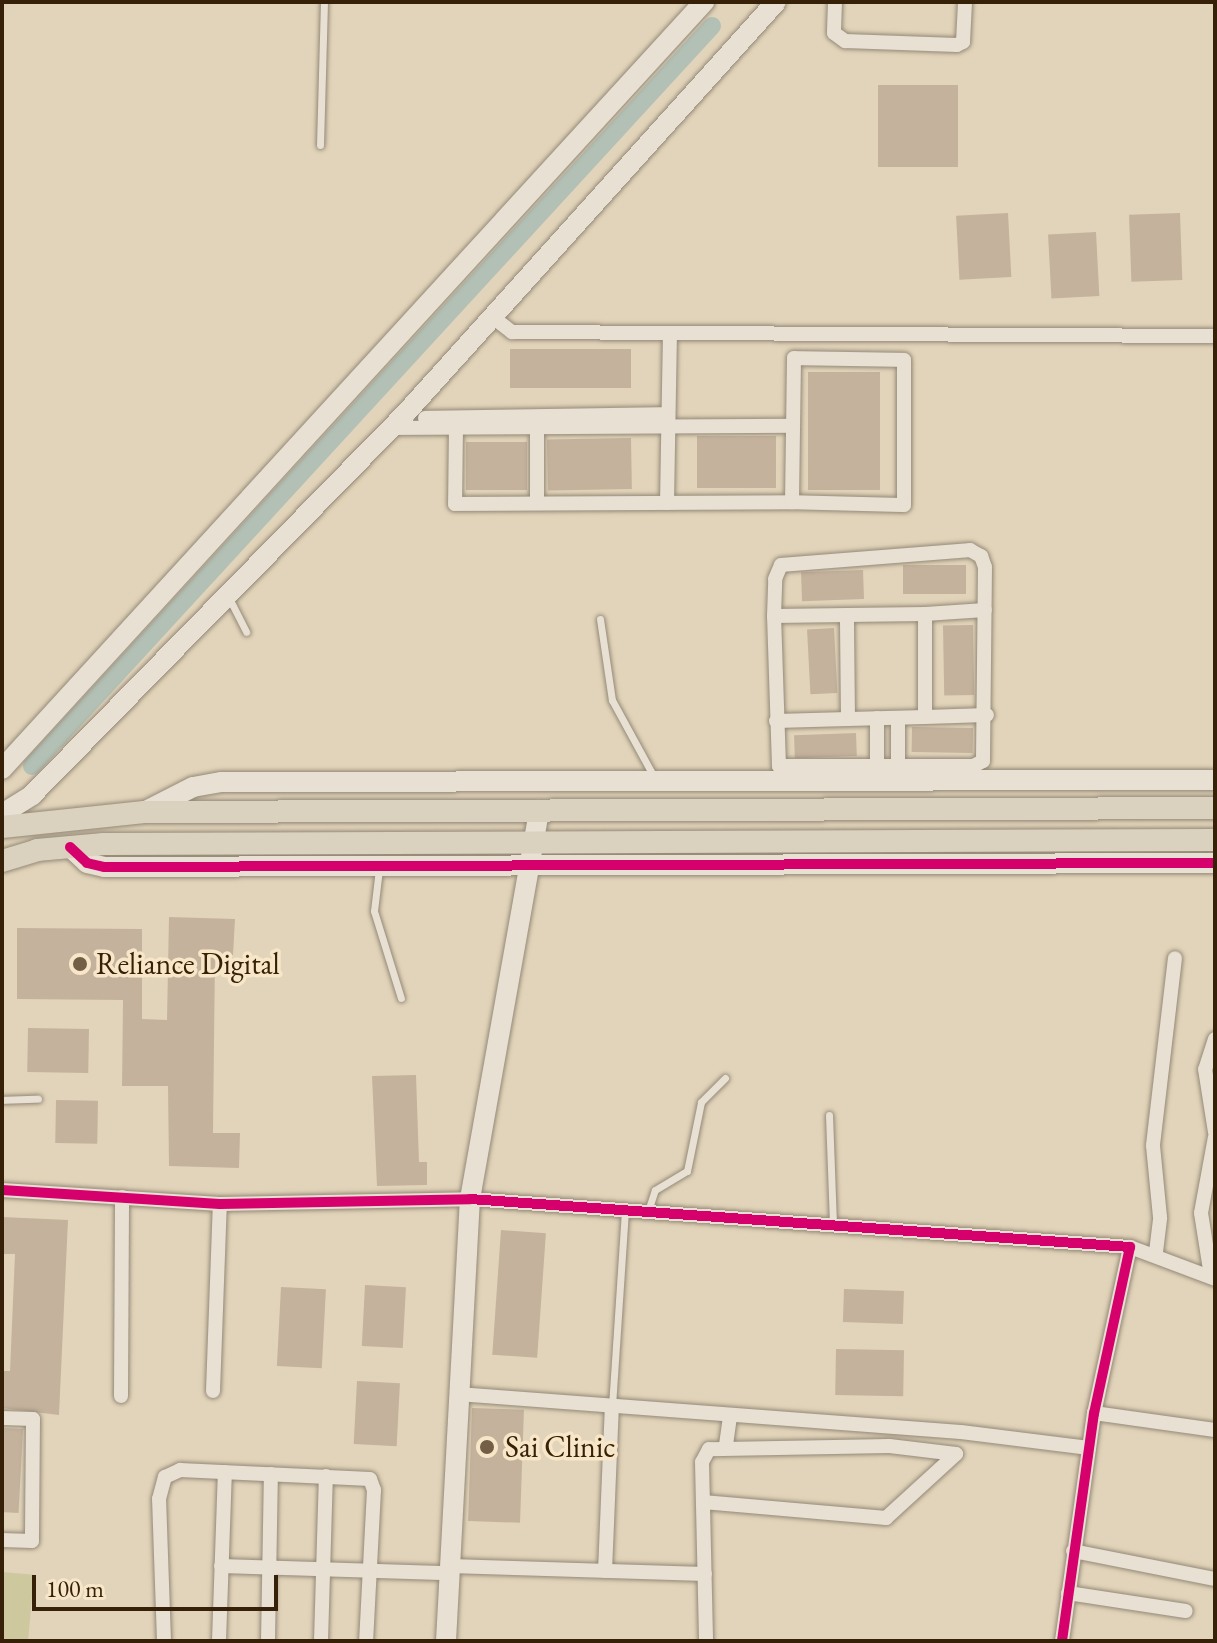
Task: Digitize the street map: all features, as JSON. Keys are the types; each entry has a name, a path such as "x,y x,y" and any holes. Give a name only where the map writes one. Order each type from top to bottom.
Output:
{"main road":[{"path":"2,827 144,812 1215,808"},
{"path":"2,861 70,847 536,839 1215,840"}],"street":[{"path":"2,769 704,2"},
{"path":"2,814 32,795 397,423 775,2"},
{"path":"835,2 834,33 845,41 957,45 963,42 965,2"},
{"path":"494,318 512,332 1215,336"},
{"path":"667,503 670,333"},
{"path":"449,424 455,504 792,502 904,505 904,360 794,358 792,502"},
{"path":"397,423 537,426 668,420"},
{"path":"449,424 668,420 792,426"},
{"path":"537,426 537,503"},
{"path":"144,812 193,787 222,782 657,782 888,774 973,766 983,761 987,715 985,567 981,556 970,550 793,561 781,565 775,579 775,758 787,770 888,774 1215,780"},
{"path":"774,616 985,610"},
{"path":"925,614 925,717"},
{"path":"847,615 848,719"},
{"path":"776,721 987,715"},
{"path":"877,718 888,774"},
{"path":"888,774 898,718"},
{"path":"446,1641 470,1199 539,810"},
{"path":"70,847 87,863 104,867 1215,863"},
{"path":"1156,1252 1160,1217 1153,1145 1175,958"},
{"path":"1213,1278 1201,1213 1215,1135 1205,1069 1215,1039"},
{"path":"2,1190 220,1204 470,1199 833,1225 1130,1247 1156,1252 1213,1278"},
{"path":"121,1396 122,1197"},
{"path":"213,1391 220,1204"},
{"path":"1062,1641 1094,1413 1130,1247"},
{"path":"458,1394 1089,1448"},
{"path":"605,1571 612,1406"},
{"path":"1094,1413 1215,1430"},
{"path":"726,1445 730,1415"},
{"path":"2,1418 33,1419 32,1541 2,1540"},
{"path":"703,1502 886,1518 956,1454 889,1446 726,1445 709,1449 702,1462 706,1641"},
{"path":"164,1641 161,1485 170,1472 326,1476 374,1482 366,1641"},
{"path":"219,1641 225,1472"},
{"path":"268,1641 271,1474"},
{"path":"321,1641 326,1476"},
{"path":"1073,1551 1215,1579"},
{"path":"221,1566 370,1571 705,1574"},
{"path":"1068,1593 1186,1611"}],"lane":[{"path":"320,145 324,2"},
{"path":"227,594 246,632"},
{"path":"600,619 612,700 657,782"},
{"path":"380,866 374,911 401,998"},
{"path":"648,1212 655,1190 687,1171 697,1111 706,1095 725,1078"},
{"path":"2,1100 38,1099"},
{"path":"829,1115 833,1225"},
{"path":"612,1406 625,1210"}],"shaded area":[{"path":"2,1572 34,1575 28,1641 2,1641"}],"building":[{"path":"878,85 958,85 958,167 878,167"},
{"path":"1008,213 1011,277 959,280 956,216"},
{"path":"1180,213 1182,280 1131,282 1129,215"},
{"path":"1096,232 1099,296 1051,298 1048,235"},
{"path":"510,349 631,349 631,388 510,388"},
{"path":"808,372 880,372 880,490 808,490"},
{"path":"697,436 776,436 776,488 697,488"},
{"path":"631,438 632,489 548,490 547,439"},
{"path":"466,442 527,442 527,490 466,490"},
{"path":"903,565 966,565 966,594 903,594"},
{"path":"863,570 864,599 802,601 801,572"},
{"path":"973,625 974,695 944,696 943,626"},
{"path":"834,628 837,693 810,694 807,629"},
{"path":"912,727 973,728 973,753 912,752"},
{"path":"856,733 857,756 795,758 794,735"},
{"path":"169,917 235,919 233,955 215,954 213,1133 240,1133 239,1168 169,1166 168,1086 122,1086 123,1000 17,999 17,928 142,929 142,1019 167,1020"},
{"path":"28,1028 89,1029 88,1073 27,1072"},
{"path":"416,1075 419,1162 427,1162 427,1185 377,1186 372,1076"},
{"path":"56,1100 98,1101 97,1144 55,1143"},
{"path":"2,1217 68,1220 59,1415 2,1408 2,1371 10,1371 15,1254 2,1254"},
{"path":"501,1230 546,1233 537,1358 492,1355"},
{"path":"365,1285 406,1287 403,1348 362,1346"},
{"path":"281,1287 326,1289 322,1368 277,1366"},
{"path":"844,1289 904,1291 903,1324 843,1322"},
{"path":"836,1349 904,1350 903,1396 835,1395"},
{"path":"357,1381 400,1383 397,1446 354,1444"},
{"path":"472,1408 524,1410 520,1523 468,1521"},
{"path":"2,1428 23,1429 19,1513 2,1512"}],"waterway":[{"path":"32,766 712,26"}],"cycle path":[{"path":"70,847 87,863 104,867 1215,863"},
{"path":"2,1190 220,1204 470,1199 1130,1247 1094,1413 1062,1641"}],"place":[{"name":"Reliance Digital","path":"80,964"},
{"name":"Sai Clinic","path":"487,1447"}]}
